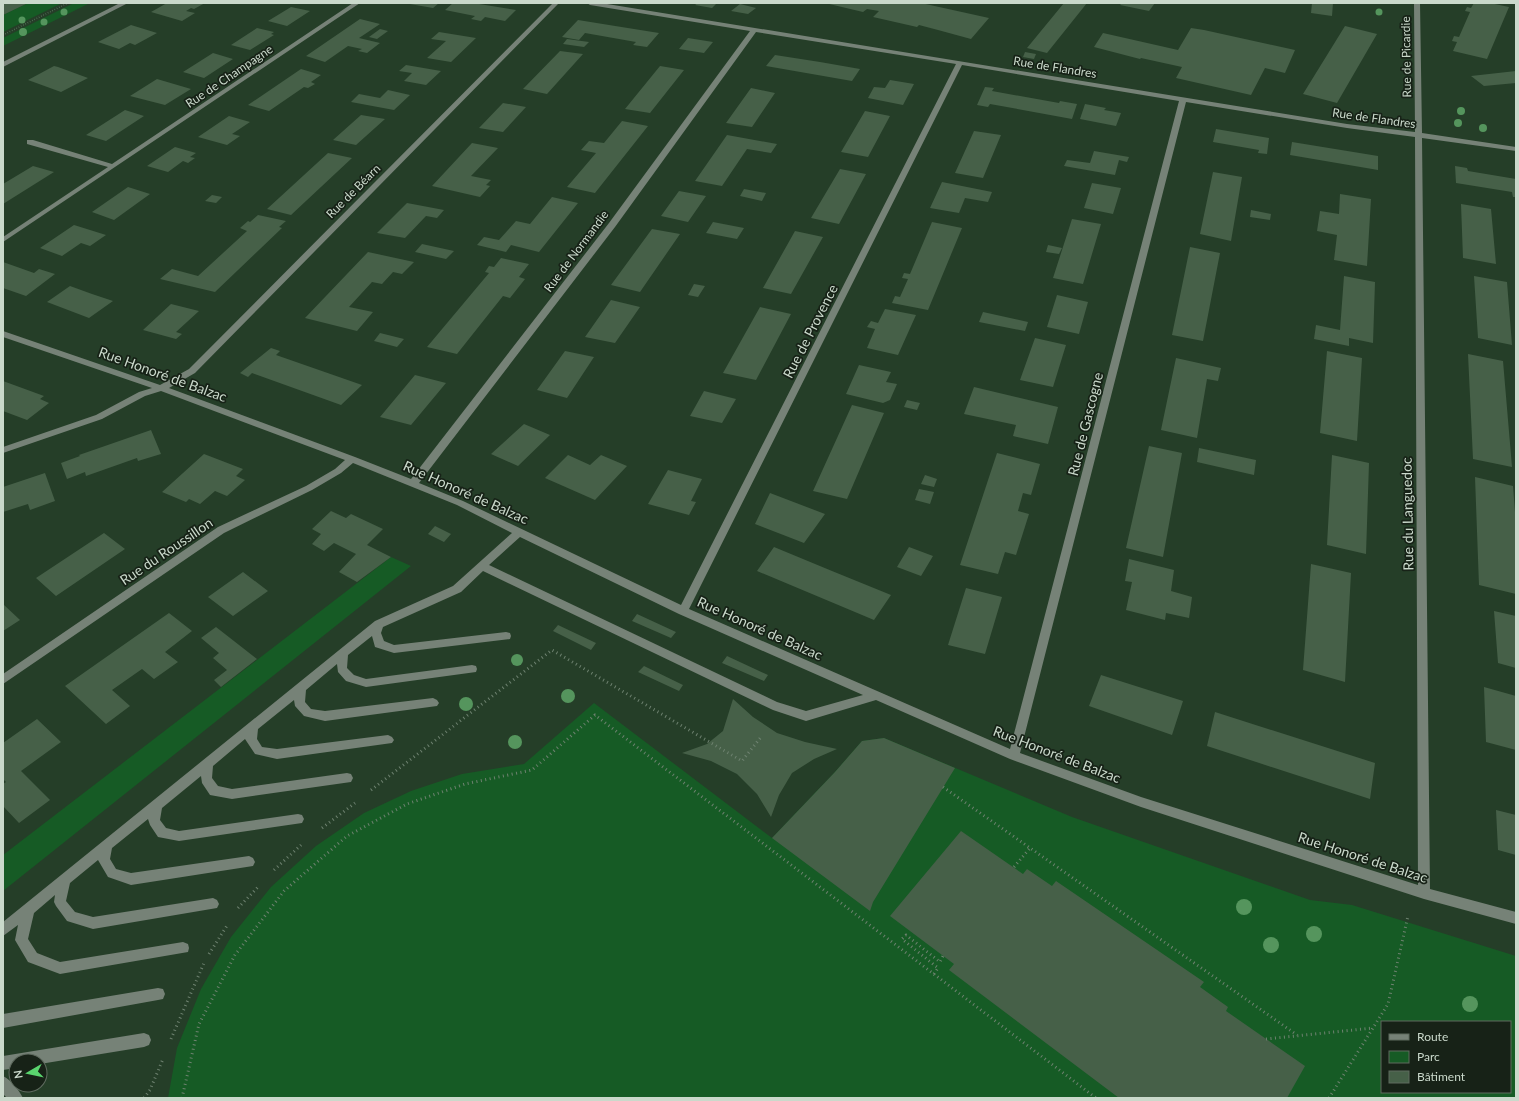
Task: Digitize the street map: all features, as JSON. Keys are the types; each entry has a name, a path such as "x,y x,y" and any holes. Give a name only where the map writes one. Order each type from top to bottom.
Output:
{"street":[{"path":"3,65 125,3"},
{"name":"Rue de Champagne","path":"3,240 357,3"},
{"name":"Rue de Béarn","path":"161,388 192,371 556,3"},
{"name":"Rue de Flandres","path":"590,3 959,64 1183,98 1347,126 1516,149"},
{"name":"Rue de Picardie","path":"1417,3 1418,135"},
{"name":"Rue de Normandie","path":"413,484 612,225 754,30"},
{"name":"Rue de Provence","path":"683,611 959,64"},
{"name":"Rue de Gascogne","path":"1014,756 1183,98"},
{"name":"Rue du Languedoc","path":"1418,135 1424,892"},
{"path":"30,142 113,166"},
{"name":"Rue Honoré de Balzac","path":"3,334 161,388 352,459 460,503 683,611 1014,756 1141,802 1424,892 1516,918"},
{"path":"3,450 100,417 142,394 161,388"},
{"name":"Rue du Roussillon","path":"3,680 221,530 315,484 338,471 352,459"},
{"path":"3,930 378,624 457,588 519,532"},
{"path":"481,566 773,705 806,716 875,696"},
{"path":"378,624 376,633 380,644 394,649 506,636"},
{"path":"343,652 342,669 350,678 366,683 472,669"},
{"path":"301,687 299,703 308,713 325,716 433,703"},
{"path":"253,726 251,740 259,751 277,754 388,740"},
{"path":"208,763 206,779 214,790 232,794 347,778"},
{"path":"156,806 154,821 162,832 179,836 298,819"},
{"path":"107,845 104,860 112,873 131,879 249,862"},
{"path":"64,880 60,902 71,917 93,923 213,904"},
{"path":"28,911 21,940 32,958 60,968 183,948"},
{"path":"3,1021 158,994"},
{"path":"3,1063 144,1040"},
{"path":"3,1083 16,1098"}],"path":[{"path":"3,35 68,3"},
{"path":"370,791 552,650 742,761 761,736"},
{"path":"182,1098 199,1024 236,954 284,890 347,836 407,804 465,784 532,770 595,715 1096,1098"},
{"path":"943,787 1297,1035"},
{"path":"320,830 357,801"},
{"path":"273,871 294,850 307,840"},
{"path":"1014,867 1030,848"},
{"path":"237,910 262,882"},
{"path":"1329,1098 1388,1004 1408,916"},
{"path":"170,1042 202,966 229,922"},
{"path":"934,974 938,968 902,939 906,935 940,962 943,956"},
{"path":"1266,1039 1373,1028"},
{"path":"144,1098 150,1090 164,1056"}],"green space":[{"path":"28,3 62,3 3,32 3,15"},
{"path":"74,3 90,3 3,46 3,38"},
{"path":"391,557 411,566 3,891 3,855"},
{"path":"594,703 772,838 835,772 862,741 884,738 1072,817 1310,900 1352,905 1516,956 1516,1098 168,1098 177,1048 201,989 231,937 271,887 316,846 364,813 411,791 462,774 524,764"}],"building":[{"path":"3,3 28,3 3,15"},
{"path":"167,3 205,3 194,9 191,8 186,11 195,13 182,21 151,12"},
{"path":"404,3 439,3 433,8"},
{"path":"453,3 473,3 516,10 505,21 485,17 481,21 471,19 475,16 445,10"},
{"path":"698,3 717,3 712,8 695,5"},
{"path":"825,3 921,3 989,18 971,39 919,25 917,27 873,17 879,11 867,9 863,12"},
{"path":"1064,3 1087,3 1047,53 1027,48"},
{"path":"1122,3 1155,3 1149,11 1120,5"},
{"path":"1312,3 1333,3 1332,16 1311,13"},
{"path":"1474,3 1490,3 1509,7 1487,59 1453,51 1457,42 1452,41 1454,36 1459,37 1470,12 1465,11 1467,7 1471,8"},
{"path":"740,4 756,8 748,14 731,11"},
{"path":"291,7 310,11 287,26 268,21"},
{"path":"360,19 380,24 359,38 380,43 367,53 358,51 362,49 348,46 325,62 306,56"},
{"path":"578,20 659,33 647,47 633,45 636,42 585,33 579,40 562,37"},
{"path":"131,25 157,33 135,45 130,43 119,49 98,42"},
{"path":"1345,26 1377,34 1337,103 1303,94"},
{"path":"257,28 274,32 271,34 274,35 250,50 231,45"},
{"path":"1191,28 1295,50 1285,73 1265,68 1251,95 1176,78 1182,67 1140,59 1094,47 1103,33 1178,50"},
{"path":"380,29 388,31 377,39 369,37"},
{"path":"439,32 476,38 451,62 427,58 446,41 431,39"},
{"path":"688,38 713,42 704,53 679,49"},
{"path":"567,39 589,42 584,47 563,44"},
{"path":"560,51 583,54 547,94 523,89"},
{"path":"1025,52 1036,54 1034,59 1023,57"},
{"path":"213,53 233,59 204,78 183,72"},
{"path":"775,55 860,69 852,81 766,66"},
{"path":"406,65 441,71 426,85 404,81 412,73 399,71"},
{"path":"54,66 88,78 61,92 28,80"},
{"path":"660,66 684,70 650,113 625,109"},
{"path":"301,69 321,75 311,82 315,84 308,88 304,87 269,111 248,105"},
{"path":"1516,71 1516,83 1484,86 1471,76"},
{"path":"157,79 191,89 165,105 130,96"},
{"path":"890,80 914,84 903,105 868,98 874,87 885,88"},
{"path":"985,87 994,88 992,91 1059,103 1060,101 1077,104 1072,119 990,104 988,107 977,105"},
{"path":"751,88 775,93 752,127 726,123"},
{"path":"388,90 410,95 394,110 351,102 359,94 380,98"},
{"path":"503,103 526,107 503,132 479,128"},
{"path":"1085,104 1106,108 1104,110 1121,113 1116,126 1080,119"},
{"path":"125,110 144,116 106,141 86,135"},
{"path":"865,111 890,116 868,157 841,152"},
{"path":"361,115 385,119 356,145 333,140"},
{"path":"229,116 250,122 232,134 240,136 227,145 198,137"},
{"path":"622,121 648,126 595,193 567,187 596,153 581,150 589,141 604,143"},
{"path":"1216,129 1269,138 1267,154 1258,153 1259,150 1213,142"},
{"path":"974,131 1001,135 983,178 955,173"},
{"path":"727,135 777,144 771,153 747,149 722,186 695,181"},
{"path":"1292,142 1378,156 1378,170 1290,155"},
{"path":"472,143 498,148 471,176 491,180 486,185 490,186 480,197 432,186"},
{"path":"175,147 196,153 190,157 195,158 188,163 183,161 168,172 147,166"},
{"path":"1094,151 1129,157 1127,162 1119,160 1115,175 1064,166 1067,160 1090,163"},
{"path":"328,153 352,158 291,215 267,209"},
{"path":"33,166 54,172 3,204 3,184"},
{"path":"1455,166 1467,168 1468,171 1516,179 1516,197 1513,197 1512,192 1456,183"},
{"path":"840,169 866,174 839,224 811,218"},
{"path":"1213,172 1242,177 1231,241 1200,234"},
{"path":"942,182 992,192 988,202 965,198 959,213 930,208"},
{"path":"1092,183 1121,188 1113,214 1084,208"},
{"path":"128,187 150,194 114,220 92,212"},
{"path":"744,189 766,193 762,201 740,196"},
{"path":"679,191 706,196 688,222 661,216"},
{"path":"1340,194 1371,199 1367,266 1334,260 1337,235 1317,231 1320,211 1339,214"},
{"path":"212,195 222,197 216,203 205,201"},
{"path":"552,197 578,203 539,252 511,245 506,252 477,245 484,237 499,240 516,221 530,224"},
{"path":"407,203 444,210 437,218 426,216 405,238 377,233"},
{"path":"1461,204 1491,209 1496,264 1463,258"},
{"path":"1251,210 1271,214 1270,220 1250,217"},
{"path":"258,215 286,221 279,227 282,228 215,292 160,279 172,269 198,276 247,231 240,228"},
{"path":"1072,219 1101,224 1083,284 1053,278"},
{"path":"713,222 744,228 737,239 706,233"},
{"path":"932,222 962,228 928,310 892,303 895,296 900,297 908,279 902,278 904,273 910,274"},
{"path":"74,225 106,235 90,246 81,243 62,256 40,248"},
{"path":"652,229 680,234 640,292 611,285"},
{"path":"795,231 823,237 791,294 763,288"},
{"path":"422,244 454,251 446,259 415,252"},
{"path":"1048,245 1062,248 1059,254 1046,252"},
{"path":"1190,247 1220,253 1203,341 1172,335"},
{"path":"368,252 414,262 402,274 393,272 382,284 372,282 349,307 373,312 357,331 305,318"},
{"path":"501,258 529,264 519,277 525,279 510,298 503,296 457,354 427,347 489,273 485,272 489,266 494,267"},
{"path":"3,262 34,273 39,269 55,274 26,296 3,288"},
{"path":"1344,276 1375,282 1373,343 1349,338 1349,346 1314,339 1316,325 1340,330"},
{"path":"1474,276 1507,282 1512,345 1478,338"},
{"path":"694,284 705,286 698,297 688,295"},
{"path":"70,286 113,301 89,318 47,302"},
{"path":"1057,295 1088,302 1079,334 1047,327"},
{"path":"611,300 640,307 615,343 585,337"},
{"path":"171,304 199,311 176,332 182,334 176,339 143,330"},
{"path":"760,307 791,314 756,380 723,373"},
{"path":"885,309 916,315 898,355 867,348 875,329 867,327 871,321 878,323"},
{"path":"983,312 1028,322 1025,331 979,322"},
{"path":"380,333 404,339 397,347 374,341"},
{"path":"1035,338 1066,345 1053,387 1020,380"},
{"path":"271,348 280,351 276,355 362,385 341,405 252,373 248,377 240,373"},
{"path":"565,351 594,357 567,398 537,390"},
{"path":"1327,351 1362,358 1357,441 1320,433"},
{"path":"1468,354 1503,361 1512,467 1473,459"},
{"path":"1176,358 1221,368 1218,381 1207,379 1197,438 1161,430"},
{"path":"859,365 891,372 886,382 897,384 890,400 883,403 846,394"},
{"path":"415,375 446,383 411,425 380,417"},
{"path":"3,381 44,396 40,399 49,403 27,420 3,411"},
{"path":"974,387 1058,407 1048,444 1013,436 1016,425 964,414"},
{"path":"704,391 736,399 722,423 690,416"},
{"path":"907,400 920,403 917,410 904,407"},
{"path":"852,405 884,413 847,499 813,491"},
{"path":"524,424 550,435 518,466 491,454"},
{"path":"151,430 161,454 138,461 137,458 86,476 85,472 67,479 61,463 80,456 79,455"},
{"path":"1149,446 1182,453 1163,557 1126,548"},
{"path":"1199,448 1256,460 1254,475 1197,462"},
{"path":"997,453 1040,464 1031,495 1023,493 1018,511 1029,514 1016,555 1005,552 998,574 960,565"},
{"path":"204,454 243,469 236,476 245,480 227,496 215,491 200,504 189,499 186,502 162,492"},
{"path":"568,455 590,465 601,455 627,466 595,500 545,478"},
{"path":"1332,455 1369,463 1366,554 1327,545"},
{"path":"668,470 702,479 691,501 696,502 689,515 648,504"},
{"path":"45,473 55,501 30,510 28,504 3,512 3,487"},
{"path":"925,475 937,479 934,487 921,484"},
{"path":"1475,477 1513,486 1516,525 1516,594 1479,585"},
{"path":"919,489 934,492 930,504 915,500"},
{"path":"770,493 825,514 804,543 755,524"},
{"path":"331,511 346,518 351,514 383,529 367,545 391,557 357,582 339,572 356,554 334,543 324,551 312,544 321,534 312,529"},
{"path":"435,526 451,534 444,542 428,534"},
{"path":"104,533 125,549 56,596 36,578"},
{"path":"774,547 891,595 874,620 757,571"},
{"path":"909,547 933,556 921,576 897,567"},
{"path":"1129,559 1174,570 1171,591 1192,597 1189,618 1166,613 1165,620 1126,610 1132,582 1125,581"},
{"path":"1311,564 1351,573 1345,682 1303,670"},
{"path":"243,572 268,591 233,616 208,597"},
{"path":"966,588 1002,597 985,654 948,645"},
{"path":"3,604 20,620 3,631"},
{"path":"1494,611 1516,616 1516,668 1498,663"},
{"path":"169,613 192,631 165,652 178,662 154,679 142,669 112,690 130,706 106,724 65,686"},
{"path":"637,614 676,632 671,638 632,621"},
{"path":"558,625 596,643 591,650 553,631"},
{"path":"216,627 257,659 221,687 214,680 227,670 213,658 219,653 201,638"},
{"path":"727,656 768,675 764,681 722,663"},
{"path":"644,666 683,685 679,691 638,672"},
{"path":"1101,675 1183,701 1172,735 1089,706"},
{"path":"1484,687 1516,696 1516,750 1486,742"},
{"path":"733,699 753,717 777,733 805,742 837,749 814,759 792,773 779,795 771,817 757,794 737,774 711,761 682,753 707,744 723,731"},
{"path":"1215,712 1375,763 1370,799 1207,746"},
{"path":"37,719 61,742 21,771 50,800 19,823 3,806 3,784 6,782 3,779 3,743"},
{"path":"884,738 955,768 873,902 870,911 772,838 835,772 862,741"},
{"path":"1496,810 1516,815 1516,855 1498,850"},
{"path":"961,831 1023,874 1027,869 1052,886 1056,881 1204,982 1200,987 1228,1007 1226,1011 1305,1066 1287,1098 1119,1098 949,970 954,964 890,916"}]}
